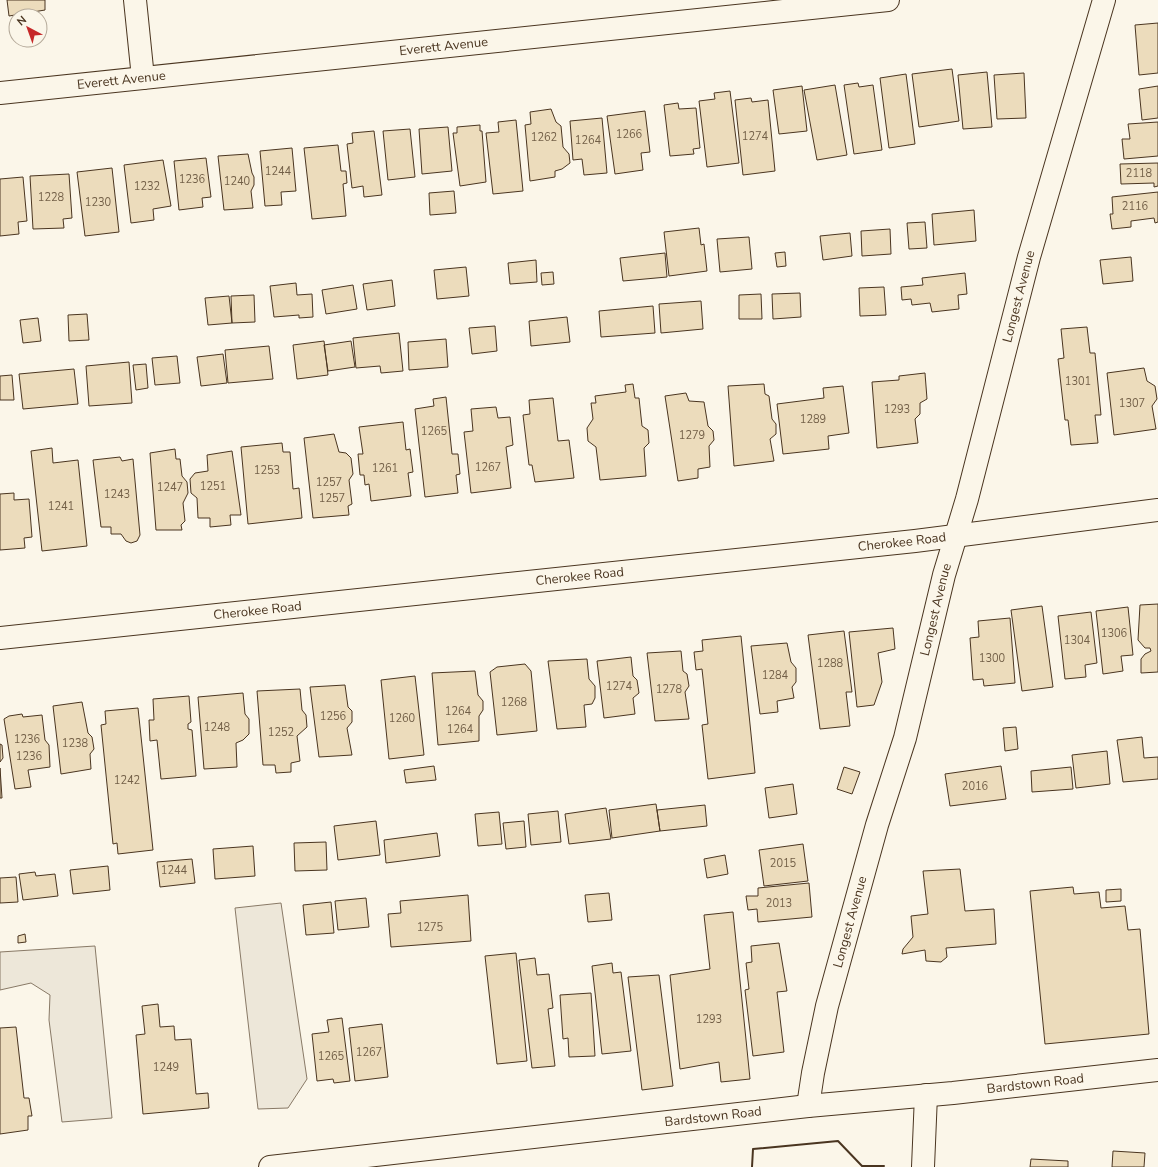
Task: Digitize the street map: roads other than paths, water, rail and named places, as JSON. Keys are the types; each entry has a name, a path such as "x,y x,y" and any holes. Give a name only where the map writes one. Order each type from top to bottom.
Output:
{"street":[{"path":"135,0 143,78"},
{"name":"Everett Avenue","path":"0,93 888,0"},
{"name":"Longest Avenue","path":"808,1106 827,1006 878,825 905,738 944,575 974,471 1029,257 1104,0"},
{"name":"Cherokee Road","path":"0,638 956,536 1158,510"},
{"name":"Bardstown Road","path":"270,1167 808,1106 1158,1070"},
{"path":"922,1167 926,1095"}]}
